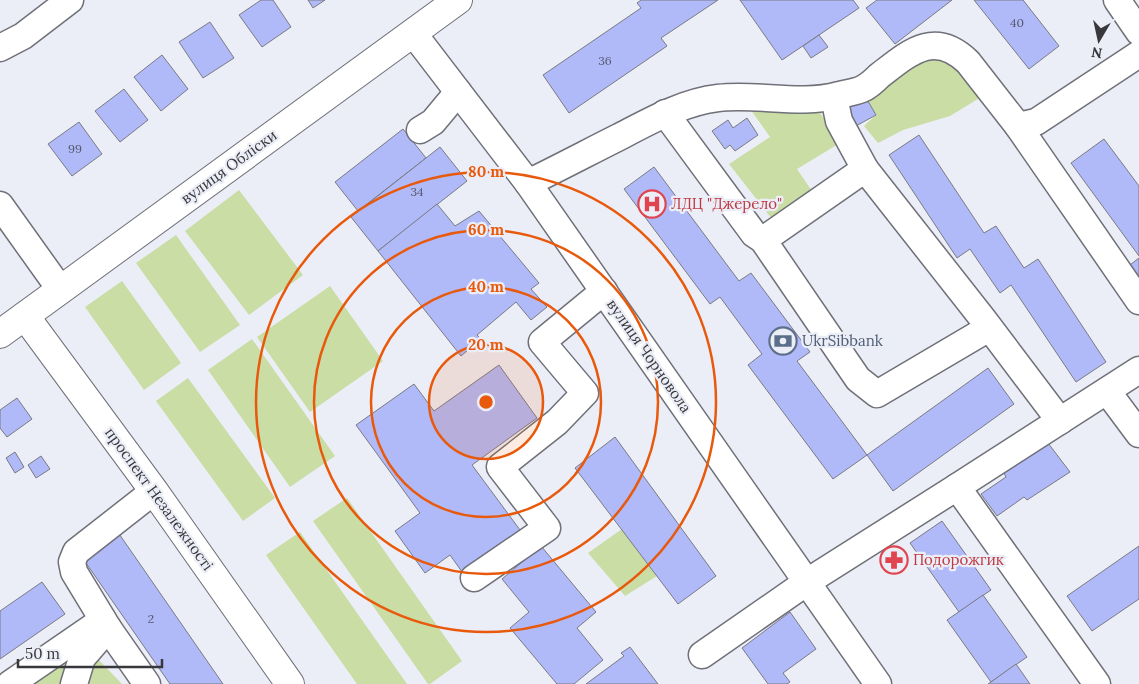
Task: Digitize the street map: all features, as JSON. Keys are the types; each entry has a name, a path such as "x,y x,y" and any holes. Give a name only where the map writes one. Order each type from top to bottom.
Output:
{"main road":[{"name":"вулиця Обліски","path":"0,334 458,0"},
{"name":"проспект Незалежності","path":"25,316 154,491 290,684"}],"street":[{"path":"0,48 24,36 70,0"},
{"path":"1117,0 1139,32"},
{"name":"вулиця Чорновола","path":"413,33 528,183 878,684"},
{"path":"528,183 665,113 716,98 745,95 808,100 834,96 864,88 917,49 939,46 960,54 968,62 1018,126 1139,301"},
{"path":"1018,126 1036,122 1139,54"},
{"path":"420,130 433,122 458,92"},
{"path":"834,96 840,121 865,169 1060,421"},
{"path":"665,113 754,234 764,240 858,378 877,394 989,328"},
{"path":"764,240 865,169"},
{"path":"0,204 60,289"},
{"path":"474,578 547,528 500,467 557,422 585,393 542,342 604,292"},
{"path":"702,655 808,582 1139,370"},
{"path":"1107,391 1139,434"},
{"path":"957,487 1097,684"},
{"path":"147,684 106,624 74,572 72,562 76,552 154,491"},
{"path":"10,684 106,624"},
{"path":"74,684 82,658 106,624"}],"green space":[{"path":"940,49 986,94 950,116 903,130 878,143 864,126 876,115 865,96"},
{"path":"748,106 819,111 840,143 797,169 814,194 772,219 729,164 770,137"},
{"path":"239,190 303,275 249,315 185,231"},
{"path":"176,235 240,325 200,352 136,263"},
{"path":"122,281 181,363 144,390 85,307"},
{"path":"330,286 383,361 310,412 257,337"},
{"path":"252,339 335,456 290,487 208,370"},
{"path":"188,378 275,498 243,521 156,401"},
{"path":"347,498 462,661 430,684 428,684 313,521"},
{"path":"622,529 657,576 625,596 588,553"},
{"path":"300,532 407,684 357,684 266,555"},
{"path":"103,620 97,658 122,684 10,684"}],"building":[{"path":"261,0 273,0 291,27 262,47 239,15"},
{"path":"308,0 325,0 313,8"},
{"path":"641,0 718,0 661,38 667,46 569,113 543,75 641,8 637,3"},
{"path":"740,0 853,0 859,8 782,60"},
{"path":"877,0 952,0 895,44 866,8"},
{"path":"974,0 1023,0 1059,46 1029,69"},
{"path":"210,22 234,58 203,78 179,42"},
{"path":"819,35 828,47 811,58 803,46"},
{"path":"162,55 188,89 161,111 134,77"},
{"path":"124,89 148,120 120,142 95,111"},
{"path":"865,96 876,115 854,127 844,108"},
{"path":"747,118 758,135 735,151 730,145 725,149 712,131 728,120 733,128"},
{"path":"79,122 102,154 72,176 48,144"},
{"path":"403,129 426,158 358,211 335,182"},
{"path":"919,135 984,233 996,226 1024,268 1038,259 1106,362 1076,382 1011,285 1000,293 970,249 957,258 889,155"},
{"path":"1104,139 1139,186 1139,256 1071,163"},
{"path":"440,147 467,181 378,251 351,217"},
{"path":"654,167 739,281 751,273 810,352 797,361 867,455 833,479 748,365 762,354 720,297 710,304 624,189"},
{"path":"437,204 455,226 479,211 539,283 531,289 547,307 531,320 516,302 477,335 481,339 461,356 378,251"},
{"path":"1139,258 1139,286 1126,268"},
{"path":"499,365 537,418 472,465 523,534 465,576 450,555 425,573 395,531 420,513 356,425 414,384 434,411"},
{"path":"988,368 1014,404 893,491 867,455"},
{"path":"17,398 32,419 7,437 0,428 0,410"},
{"path":"615,437 716,576 678,604 575,468"},
{"path":"1048,443 1070,472 1027,500 1024,497 997,516 981,494 1006,477 1004,473"},
{"path":"15,452 24,467 15,473 6,458"},
{"path":"41,456 50,469 36,478 28,465"},
{"path":"942,521 991,590 959,612 910,543"},
{"path":"115,528 223,684 170,684 79,553"},
{"path":"541,546 596,612 577,628 603,660 574,684 557,684 510,628 529,612 502,579"},
{"path":"1139,546 1139,599 1092,631 1067,596"},
{"path":"42,582 65,614 0,659 0,611"},
{"path":"983,595 1027,657 991,682 947,620"},
{"path":"790,612 816,649 783,673 790,682 787,684 768,684 742,648"},
{"path":"630,647 658,684 586,684 624,656 621,653"},
{"path":"1016,664 1030,684 988,684 991,682"}],"place":[{"name":"ЛДЦ \"Джерело\"","path":"652,204"},
{"name":"UkrSibbank","path":"783,341"},
{"name":"Подорожгик","path":"894,560"}]}
